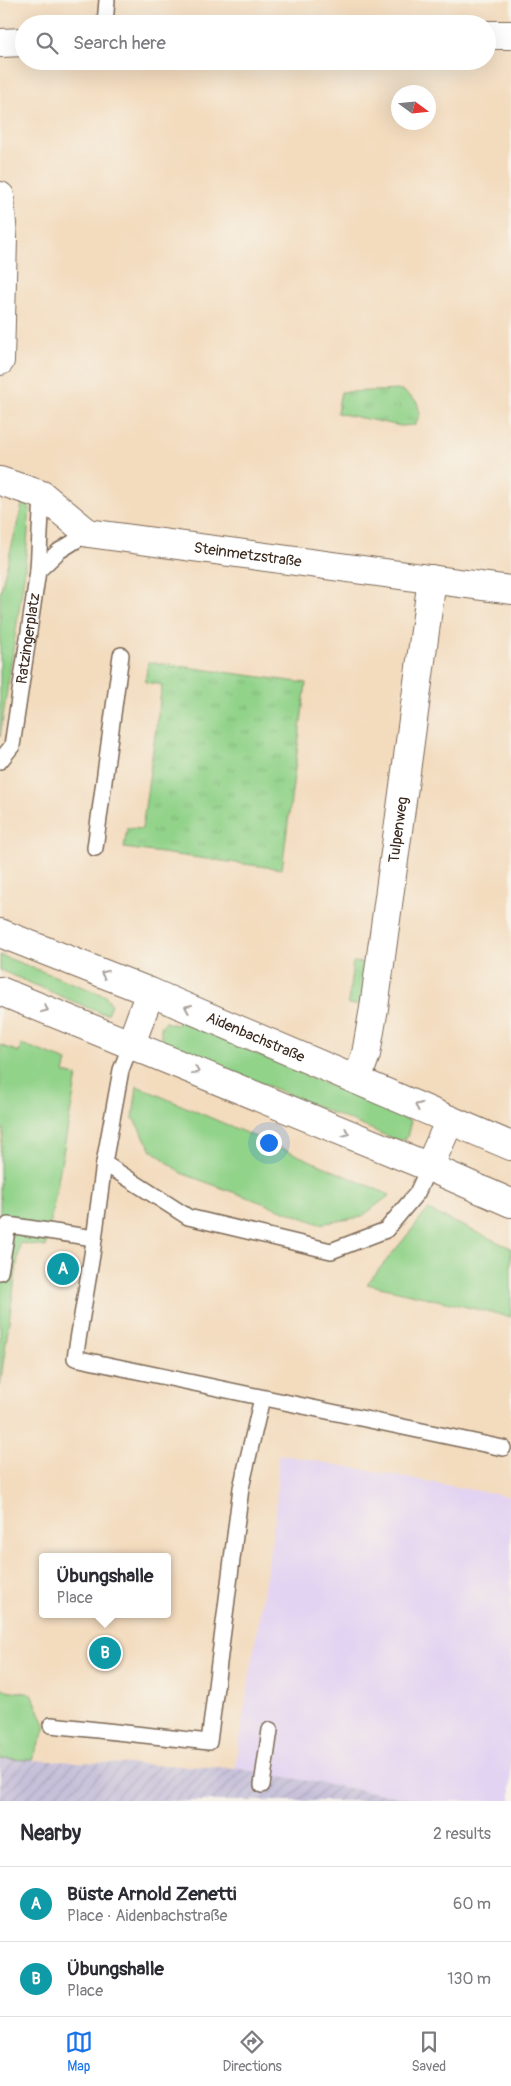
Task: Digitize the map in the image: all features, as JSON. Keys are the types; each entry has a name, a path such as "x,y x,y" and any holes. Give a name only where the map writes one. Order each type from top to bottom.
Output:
{"main road":[{"path":"496,35 511,35"},
{"path":"0,43 15,42"},
{"path":"0,196 3,276 0,360"},
{"path":"0,480 42,495 88,533"},
{"name":"Steinmetzstraße","path":"88,533 511,590"},
{"name":"Tulpenweg","path":"357,1080 366,1054 376,999 432,579"},
{"name":"Aidenbachstraße","path":"0,933 150,992 511,1146"},
{"path":"0,991 429,1167 511,1203"},
{"path":"131,1044 150,992"},
{"path":"429,1167 450,1120"}],"lane":[{"path":"106,15 107,0"},
{"name":"Ratzingerplatz","path":"0,761 12,746 38,571 42,495"},
{"name":"Ratzingerplatz","path":"38,571 59,551 88,533"},
{"path":"95,848 122,655"},
{"path":"131,1044 122,1070 104,1163 94,1238 74,1358 502,1448"},
{"path":"104,1163 188,1217 331,1251 386,1230 417,1193 429,1167"},
{"path":"0,1272 8,1225 94,1238"},
{"path":"51,1725 208,1742 241,1488 262,1398"},
{"path":"262,1785 270,1730"}],"shaded area":[{"path":"278,1454 511,1497 511,1801 423,1801 235,1768 276,1513"},
{"path":"0,1759 235,1768 423,1801 0,1801"}],"green space":[{"path":"402,390 417,402 420,414 415,425 401,426 337,413 341,392"},
{"path":"24,497 30,509 24,576 0,737 0,593"},
{"path":"148,662 306,683 282,869 124,848 127,828 142,829 162,685 145,682"},
{"path":"0,955 106,996 111,1004 107,1014 98,1012 0,970"},
{"path":"353,962 367,963 362,1006 348,1004"},
{"path":"181,1021 411,1121 407,1137 399,1141 161,1041 161,1027 165,1022 176,1025"},
{"path":"22,1044 67,1061 64,1073 77,1076 46,1247 20,1243 0,1386 0,1152 4,1129 0,1128 0,1045 19,1052"},
{"path":"137,1086 390,1195 361,1217 320,1224 181,1173 151,1149 133,1118"},
{"path":"428,1210 511,1248 511,1317 367,1284"},
{"path":"0,1689 32,1694 46,1727 32,1760 0,1759"}],"place":[{"name":"Büste Arnold Zenetti","path":"63,1269"},
{"name":"Übungshalle","path":"105,1653"}]}
